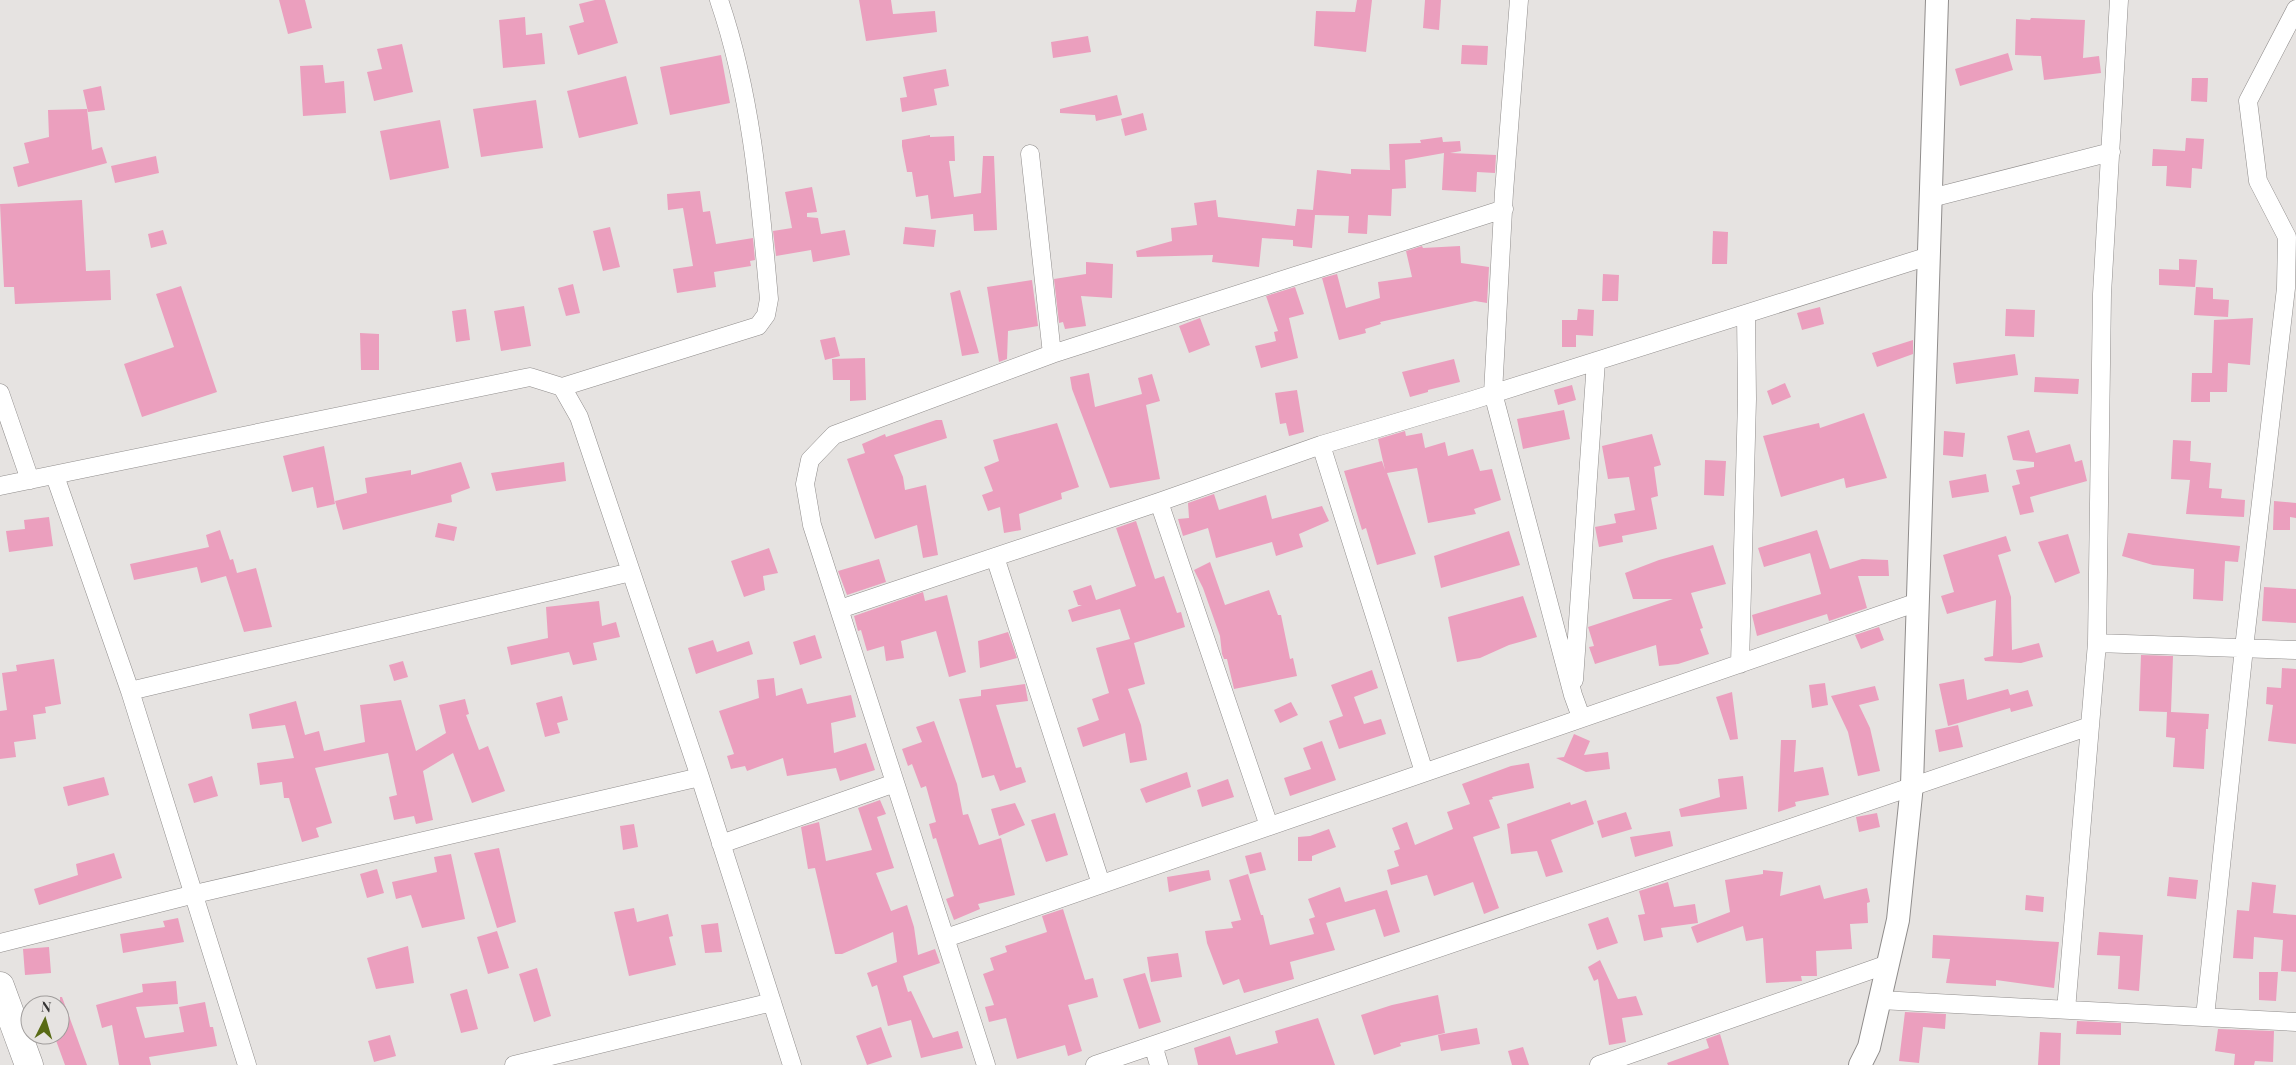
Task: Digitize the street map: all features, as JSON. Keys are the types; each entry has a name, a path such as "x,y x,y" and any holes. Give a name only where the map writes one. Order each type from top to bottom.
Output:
{"main road":[{"path":"0,986 29,1065"}],"street":[{"path":"0,486 530,377 562,387 758,326 766,316 768,299 758,176 732,37 719,0"},
{"path":"1519,0 1493,393 1573,695 1581,717"},
{"path":"1865,1059 1898,920 1912,785 1937,0"},
{"path":"2066,1010 2097,643 2102,294 2119,0"},
{"path":"2205,1017 2244,648 2286,288 2287,236 2258,181 2248,101 2296,9"},
{"path":"1931,198 2111,152"},
{"path":"1030,154 1052,354"},
{"path":"986,1065 812,524 805,484 810,460 834,435 1052,354 1504,209"},
{"path":"840,609 1159,502 1321,445 1929,256"},
{"path":"1740,664 1747,399 1746,314"},
{"path":"1573,695 1596,361"},
{"path":"562,387 579,416 632,572 792,1065"},
{"path":"0,393 30,480"},
{"path":"1321,445 1424,772"},
{"path":"55,476 130,691 247,1065"},
{"path":"1159,502 1269,826"},
{"path":"995,557 1101,884"},
{"path":"130,691 632,572"},
{"path":"946,938 1918,602"},
{"path":"2097,643 2296,650"},
{"path":"1095,1065 1912,785 2090,726"},
{"path":"0,943 195,894 700,777"},
{"path":"721,844 895,783"},
{"path":"1599,1065 1888,964"},
{"path":"1880,1000 2296,1022"},
{"path":"514,1065 772,1002"},
{"path":"1153,1045 1160,1065"}],"building":[{"path":"279,0 305,0 312,28 288,34"},
{"path":"595,0 605,0 618,43 578,55 569,26 584,22 579,4"},
{"path":"859,0 891,0 893,14 935,11 937,32 866,41"},
{"path":"1357,0 1372,0 1366,52 1314,46 1316,11 1355,12"},
{"path":"1425,0 1441,0 1439,30 1423,28"},
{"path":"525,17 526,35 542,33 545,64 503,68 499,20"},
{"path":"2031,18 2085,20 2083,58 2099,56 2101,73 2044,80 2041,56 2015,55 2016,19 2030,20"},
{"path":"1088,36 1091,52 1053,58 1051,42"},
{"path":"402,44 413,92 374,101 367,72 382,69 377,49"},
{"path":"1462,45 1488,46 1487,65 1461,64"},
{"path":"2008,53 2013,70 1960,86 1955,69"},
{"path":"721,55 730,103 670,115 660,67"},
{"path":"323,65 325,83 344,81 346,113 303,116 300,66"},
{"path":"946,69 949,86 934,89 937,105 902,112 900,98 907,97 903,77"},
{"path":"626,76 638,124 579,138 567,91"},
{"path":"2192,78 2208,78 2207,102 2191,101"},
{"path":"101,86 105,110 88,112 83,90"},
{"path":"1117,95 1122,115 1096,121 1095,115 1060,113 1060,109"},
{"path":"536,100 543,148 481,157 473,109"},
{"path":"87,109 92,150 102,147 107,163 18,187 13,167 29,163 24,143 49,137 48,110"},
{"path":"1143,113 1147,130 1125,136 1121,119"},
{"path":"440,120 449,168 390,180 380,131"},
{"path":"930,135 930,137 954,136 955,161 949,161 954,197 981,193 983,156 994,156 997,230 974,231 973,214 931,219 928,195 916,197 912,172 907,172 902,146 902,140"},
{"path":"1442,137 1443,142 1460,141 1461,151 1450,153 1496,155 1495,173 1477,172 1476,192 1442,190 1444,153 1405,160 1406,188 1392,189 1391,216 1368,215 1367,234 1348,233 1349,216 1315,215 1312,248 1293,246 1293,240 1262,238 1259,267 1212,262 1213,255 1137,257 1136,251 1172,241 1171,228 1197,225 1194,203 1216,200 1218,217 1295,226 1297,209 1313,210 1317,170 1351,174 1351,169 1390,170 1389,144 1421,143 1420,140"},
{"path":"2186,138 2204,139 2202,169 2192,168 2191,188 2166,186 2167,166 2152,166 2153,149 2185,151"},
{"path":"156,156 159,173 115,183 111,166"},
{"path":"812,187 817,212 807,213 807,217 818,218 821,234 845,230 850,255 813,262 811,250 776,256 773,231 792,228 785,192"},
{"path":"700,191 703,212 710,211 716,244 753,238 755,260 750,261 751,266 714,272 716,287 677,293 673,269 693,266 683,208 668,210 667,194"},
{"path":"82,200 86,271 110,270 111,300 15,304 14,287 4,287 0,204"},
{"path":"610,227 620,267 603,271 593,231"},
{"path":"905,227 936,230 934,247 903,244"},
{"path":"163,230 167,244 151,248 148,234"},
{"path":"1713,231 1728,232 1727,264 1712,264"},
{"path":"1422,246 1423,248 1460,246 1461,263 1489,267 1487,303 1475,301 1380,322 1381,324 1365,329 1366,333 1339,340 1322,278 1337,274 1346,308 1380,298 1378,282 1412,277 1406,251"},
{"path":"2179,259 2197,260 2195,287 2159,285 2159,269 2179,270"},
{"path":"1086,262 1113,264 1112,298 1081,296 1086,326 1065,329 1063,322 1059,323 1054,279 1086,274"},
{"path":"1603,274 1619,275 1618,301 1602,301"},
{"path":"1032,280 1038,326 1008,331 1007,359 999,362 987,287"},
{"path":"573,284 580,313 566,316 558,288"},
{"path":"181,286 217,392 142,417 124,364 174,347 156,294"},
{"path":"1295,287 1304,314 1289,318 1298,358 1261,368 1255,346 1276,341 1274,332 1278,331 1266,296"},
{"path":"2196,287 2213,288 2213,299 2229,300 2228,317 2194,315"},
{"path":"960,290 979,353 962,356 950,293"},
{"path":"524,306 531,346 501,351 494,311"},
{"path":"1820,307 1824,324 1802,330 1797,313"},
{"path":"466,309 470,340 456,342 452,311"},
{"path":"1578,309 1594,310 1593,336 1576,335 1576,347 1562,347 1562,320 1577,320"},
{"path":"2006,309 2035,310 2034,337 2005,336"},
{"path":"1200,318 1210,345 1189,353 1179,326"},
{"path":"2253,318 2250,365 2228,363 2227,392 2210,392 2210,402 2191,402 2192,373 2212,373 2214,320"},
{"path":"360,333 379,334 379,370 361,370"},
{"path":"835,337 840,356 825,360 820,340"},
{"path":"1913,340 1913,354 1877,367 1872,353"},
{"path":"2015,354 2018,375 1956,384 1953,363"},
{"path":"865,358 866,400 850,401 850,380 833,380 832,359"},
{"path":"1454,359 1460,382 1428,390 1428,392 1410,397 1402,372"},
{"path":"1089,373 1095,407 1142,394 1138,378 1152,374 1160,401 1146,405 1160,479 1110,488 1072,389 1070,377"},
{"path":"2035,377 2079,379 2078,394 2034,392"},
{"path":"1785,383 1791,397 1772,405 1767,391"},
{"path":"1572,385 1576,400 1558,405 1554,390"},
{"path":"1297,390 1304,432 1289,436 1286,423 1280,424 1275,393"},
{"path":"1564,410 1570,439 1523,449 1517,419"},
{"path":"1864,413 1887,478 1846,488 1844,478 1781,497 1763,436 1819,423 1820,428"},
{"path":"936,420 942,420 947,438 894,455 903,477 905,490 926,485 938,555 923,558 917,525 875,539 847,459 865,453 862,444 885,434 886,437"},
{"path":"1057,423 1079,487 1061,493 1062,499 1019,514 1021,530 1004,533 1000,507 988,511 982,495 993,491 984,467 999,461 993,440"},
{"path":"2029,430 2036,453 2070,444 2075,462 2082,460 2087,481 2030,497 2034,512 2020,515 2012,486 2020,484 2016,470 2034,467 2034,462 2013,460 2007,436"},
{"path":"1405,431 1406,436 1422,433 1425,448 1445,442 1448,456 1473,449 1480,471 1492,469 1501,500 1474,509 1476,514 1428,523 1417,468 1387,473 1416,554 1377,565 1366,528 1362,530 1344,471 1382,461 1385,470 1378,439"},
{"path":"1944,431 1965,433 1963,457 1943,455"},
{"path":"1652,434 1661,465 1654,467 1658,496 1651,498 1657,529 1622,536 1623,542 1599,547 1595,527 1616,523 1614,514 1635,510 1629,477 1608,479 1602,446"},
{"path":"2173,440 2191,441 2190,461 2211,463 2209,488 2222,489 2221,498 2245,500 2244,517 2186,514 2190,480 2171,479"},
{"path":"324,446 335,504 317,508 313,487 292,492 283,456"},
{"path":"1705,460 1726,461 1724,496 1704,495"},
{"path":"461,462 470,488 451,495 452,502 343,530 335,501 367,493 365,478 411,470 411,475"},
{"path":"564,462 566,481 496,491 491,473"},
{"path":"1986,474 1989,492 1952,498 1949,481"},
{"path":"1214,494 1219,510 1266,495 1272,519 1322,506 1329,521 1299,534 1303,547 1276,556 1272,542 1216,558 1208,528 1183,536 1178,519 1189,518 1188,503"},
{"path":"2274,501 2296,503 2296,518 2290,517 2290,530 2273,530"},
{"path":"49,517 53,546 9,552 6,531 25,529 24,520"},
{"path":"1136,521 1155,579 1164,576 1177,613 1181,612 1185,627 1134,643 1145,684 1128,689 1141,725 1147,760 1130,763 1125,733 1083,747 1077,728 1099,720 1092,699 1109,693 1096,648 1130,639 1120,609 1072,622 1068,610 1082,605 1078,605 1073,591 1091,585 1096,600 1136,586 1116,528"},
{"path":"438,523 457,527 454,541 435,537"},
{"path":"220,530 230,560 233,559 237,573 256,568 272,627 244,632 226,576 201,583 197,567 134,580 130,564 209,547 206,535"},
{"path":"1817,530 1830,569 1862,559 1888,560 1889,576 1858,576 1867,608 1829,621 1827,614 1757,636 1752,615 1821,594 1810,553 1764,567 1758,548"},
{"path":"1509,531 1520,565 1441,588 1434,556"},
{"path":"2128,533 2240,546 2238,562 2225,561 2223,601 2193,599 2194,569 2153,565 2122,556"},
{"path":"2068,534 2080,573 2055,583 2038,542"},
{"path":"2006,536 2011,551 1998,555 2011,597 2012,650 2039,643 2043,657 2021,663 1985,661 1984,658 1993,656 1996,600 1947,614 1941,596 1954,592 1943,555"},
{"path":"1713,545 1726,584 1691,593 1703,628 1700,629 1709,654 1678,664 1659,666 1656,645 1595,664 1589,647 1594,646 1588,627 1673,599 1633,599 1625,573 1659,560"},
{"path":"769,548 778,573 763,576 765,590 744,597 731,561"},
{"path":"879,559 886,582 847,595 838,571"},
{"path":"1210,562 1225,605 1269,590 1278,615 1281,615 1290,659 1293,658 1297,676 1234,689 1227,659 1224,659 1222,654 1220,636 1203,588 1194,570"},
{"path":"2264,587 2296,589 2296,623 2262,621"},
{"path":"923,592 925,601 947,595 966,672 949,677 936,631 901,641 904,658 886,661 884,646 867,651 861,630 858,631 854,616"},
{"path":"1523,596 1537,637 1509,645 1480,658 1457,662 1448,617"},
{"path":"599,601 602,626 616,622 620,637 593,643 597,660 573,665 569,652 511,665 507,647 548,638 546,607"},
{"path":"1879,627 1884,640 1861,649 1855,635"},
{"path":"1008,632 1017,658 980,668 978,641"},
{"path":"815,635 822,658 800,665 793,642"},
{"path":"713,640 717,652 749,641 753,654 696,674 688,648"},
{"path":"2141,655 2173,656 2171,712 2209,714 2208,729 2206,729 2204,769 2173,767 2175,738 2166,737 2167,712 2139,711"},
{"path":"54,659 61,704 45,707 46,713 33,715 36,739 14,742 16,757 0,759 0,711 7,710 2,673 17,671 16,665"},
{"path":"403,661 408,677 394,681 389,665"},
{"path":"2282,668 2296,669 2296,744 2268,741 2273,705 2266,704 2267,687 2281,688"},
{"path":"1372,670 1378,688 1354,697 1364,724 1381,719 1386,734 1339,749 1329,721 1343,716 1331,685"},
{"path":"774,678 776,696 802,688 807,704 851,695 856,717 831,723 834,753 866,743 875,770 840,781 836,768 787,776 783,758 747,771 745,766 731,769 727,756 734,754 719,711 759,698 757,680"},
{"path":"1964,679 1967,700 2008,689 2010,695 2028,690 2033,706 2011,712 2010,708 1948,726 1939,684"},
{"path":"1825,683 1828,705 1812,708 1809,685"},
{"path":"1025,684 1028,701 996,705 1016,768 1021,767 1026,782 1000,791 994,775 982,778 959,699 981,696 981,690"},
{"path":"1875,686 1879,700 1859,705 1870,728 1880,771 1858,776 1848,732 1831,696"},
{"path":"1732,692 1738,739 1730,740 1716,697"},
{"path":"562,696 568,720 557,723 560,733 545,737 536,703"},
{"path":"465,699 469,714 466,715 479,750 488,746 505,791 472,803 453,753 423,771 433,820 416,824 414,816 394,820 389,797 397,795 388,753 315,768 332,823 316,828 319,837 302,842 289,798 284,798 282,782 260,785 257,763 294,758 285,725 252,729 249,714 296,701 305,735 319,731 324,751 365,742 360,705 401,700 416,751 446,733 439,705"},
{"path":"1291,702 1298,715 1280,723 1274,710"},
{"path":"934,721 957,784 963,815 968,814 979,845 1001,838 1015,895 978,904 980,909 954,920 946,899 954,896 936,838 933,839 929,824 936,822 926,786 921,788 912,764 908,766 902,749 922,742 916,727"},
{"path":"1958,725 1963,747 1939,752 1935,730"},
{"path":"1574,734 1590,741 1584,755 1608,752 1610,769 1586,772 1556,758 1564,757"},
{"path":"1781,740 1796,740 1794,772 1823,767 1829,795 1795,802 1796,806 1778,812"},
{"path":"1322,741 1336,780 1290,796 1284,778 1311,769 1303,748"},
{"path":"1529,763 1534,788 1492,797 1493,799 1489,800 1500,828 1473,837 1499,908 1484,914 1473,882 1434,896 1427,875 1391,885 1387,870 1399,866 1394,851 1400,849 1392,828 1407,822 1415,845 1453,829 1447,812 1470,804 1462,784 1511,766"},
{"path":"1187,772 1191,787 1146,803 1140,789"},
{"path":"212,776 218,796 194,803 188,784"},
{"path":"1743,776 1747,809 1681,817 1679,809 1720,797 1718,779"},
{"path":"104,777 109,795 68,806 63,787"},
{"path":"1228,779 1234,797 1202,807 1197,790"},
{"path":"880,800 886,814 877,817 894,868 876,873 891,911 907,905 914,927 918,955 935,949 940,963 903,976 908,992 911,991 933,1038 958,1031 963,1048 921,1058 911,1020 888,1026 877,985 872,987 867,973 897,962 893,932 842,954 835,954 815,868 808,869 801,827 819,822 826,861 872,850 858,808"},
{"path":"1586,800 1594,824 1551,840 1563,872 1546,877 1537,851 1511,854 1507,824 1570,802 1571,805"},
{"path":"1015,803 1025,825 999,836 991,809"},
{"path":"1626,812 1632,829 1602,838 1597,821"},
{"path":"1055,813 1068,855 1046,862 1031,820"},
{"path":"1877,813 1880,827 1859,832 1856,817"},
{"path":"634,824 638,847 623,850 620,826"},
{"path":"1329,829 1336,847 1312,856 1312,861 1298,861 1298,837 1310,836"},
{"path":"1670,831 1673,846 1635,857 1630,837"},
{"path":"499,848 516,922 497,928 474,853"},
{"path":"1261,852 1266,870 1250,874 1245,856"},
{"path":"114,853 122,878 39,905 34,889 78,875 76,864"},
{"path":"451,854 465,919 422,928 411,895 396,899 392,882 437,872 434,857"},
{"path":"377,869 384,893 367,898 360,874"},
{"path":"1209,870 1211,880 1169,892 1167,877"},
{"path":"1763,870 1783,872 1780,896 1820,885 1824,899 1867,888 1870,902 1867,903 1868,923 1850,924 1852,949 1816,951 1817,976 1801,976 1802,981 1766,983 1763,938 1746,941 1743,926 1697,943 1691,927 1730,912 1725,880 1763,874"},
{"path":"1248,874 1261,915 1263,915 1270,945 1314,934 1309,919 1315,917 1308,899 1340,887 1345,902 1387,890 1400,932 1384,937 1375,909 1326,923 1335,950 1290,962 1294,979 1244,993 1239,979 1223,985 1207,943 1205,931 1233,928 1231,922 1241,920 1229,880"},
{"path":"2169,877 2198,880 2196,899 2167,896"},
{"path":"1668,882 1674,907 1695,904 1698,923 1661,928 1663,937 1644,941 1638,915 1645,914 1639,891"},
{"path":"2252,882 2276,885 2273,913 2296,915 2296,972 2281,971 2283,940 2254,937 2253,959 2233,958 2237,910 2249,911"},
{"path":"2026,895 2044,897 2043,912 2025,910"},
{"path":"634,908 637,922 668,914 673,936 669,937 676,965 629,976 614,912"},
{"path":"1063,909 1085,980 1093,978 1098,997 1068,1005 1082,1051 1068,1056 1065,1045 1017,1059 1006,1018 989,1022 985,1007 994,1005 983,974 994,970 990,958 1007,952 1005,946 1047,932 1042,916"},
{"path":"1608,917 1618,943 1597,950 1588,924"},
{"path":"178,918 184,942 123,953 120,934 165,927 163,921"},
{"path":"718,923 722,952 705,953 701,925"},
{"path":"497,931 509,968 488,974 477,937"},
{"path":"2099,932 2143,935 2139,991 2118,989 2120,956 2097,955"},
{"path":"1933,935 2059,942 2054,988 1996,980 1996,986 1946,983 1950,959 1932,958"},
{"path":"408,946 414,983 376,989 367,958"},
{"path":"49,947 51,973 25,975 23,949"},
{"path":"1178,953 1182,977 1151,982 1147,957"},
{"path":"1600,960 1618,999 1636,996 1643,1015 1622,1018 1626,1042 1609,1045 1598,979 1594,981 1588,967"},
{"path":"537,968 551,1016 534,1022 519,974"},
{"path":"2259,972 2278,972 2276,1001 2259,1000"},
{"path":"1145,973 1161,1022 1139,1029 1123,979"},
{"path":"176,981 178,1004 136,1007 145,1038 184,1032 179,1007 205,1002 210,1027 213,1027 217,1046 149,1057 151,1065 119,1065 112,1025 102,1028 96,1005 143,992 142,984"},
{"path":"467,989 478,1029 461,1033 450,994"},
{"path":"1438,995 1445,1033 1400,1043 1401,1046 1374,1055 1361,1015 1392,1005"},
{"path":"1905,1012 1946,1014 1945,1029 1923,1027 1919,1063 1899,1061"},
{"path":"1318,1018 1335,1065 1198,1065 1194,1048 1230,1036 1236,1055 1278,1043 1275,1031"},
{"path":"70,1019 87,1065 65,1065 58,1045 70,1045"},
{"path":"2077,1021 2121,1023 2121,1035 2076,1034"},
{"path":"881,1027 892,1057 867,1065 856,1036"},
{"path":"1477,1028 1480,1044 1441,1051 1438,1035"},
{"path":"2218,1029 2274,1031 2273,1062 2255,1061 2254,1065 2234,1065 2235,1054 2215,1051"},
{"path":"2040,1032 2061,1033 2060,1065 2038,1065"},
{"path":"1720,1034 1729,1065 1668,1065 1667,1063 1709,1048 1706,1039"},
{"path":"390,1035 396,1056 374,1062 368,1041"},
{"path":"1523,1047 1529,1065 1512,1065 1508,1051"}]}
